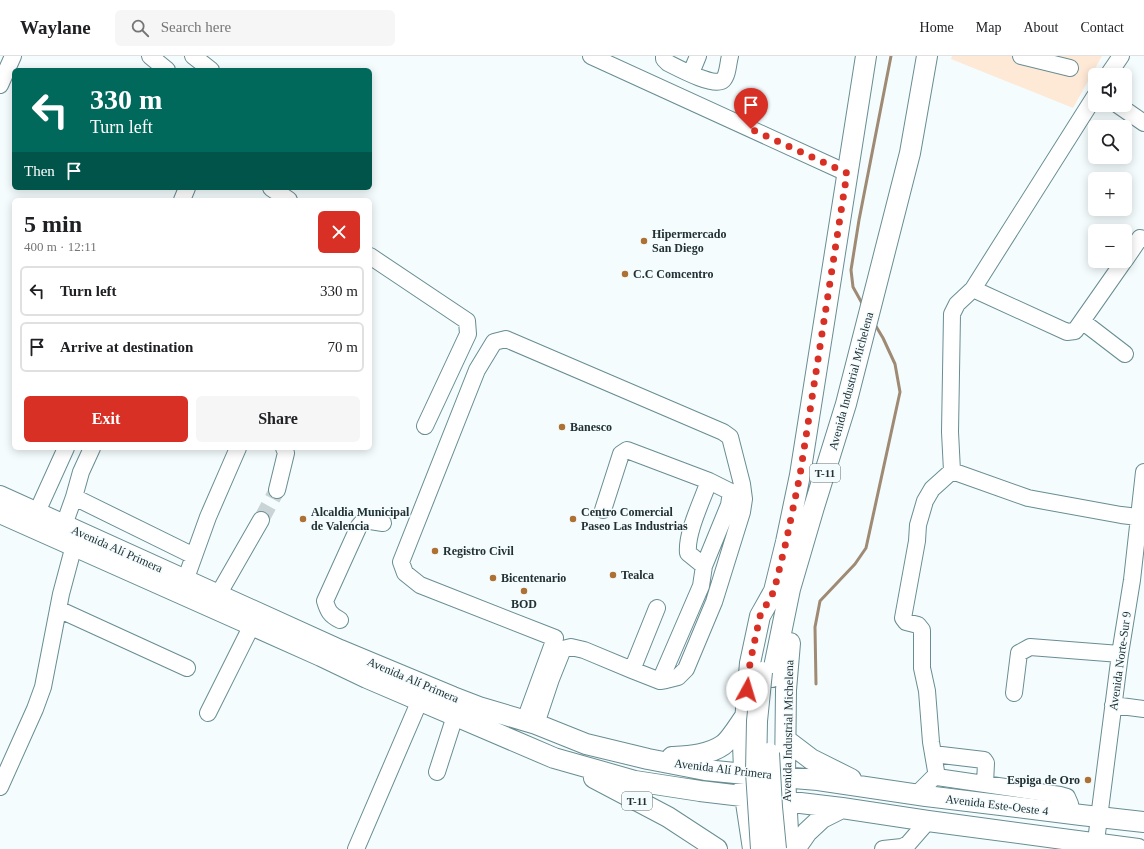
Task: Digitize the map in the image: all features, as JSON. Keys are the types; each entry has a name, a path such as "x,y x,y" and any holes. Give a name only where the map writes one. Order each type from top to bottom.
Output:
{"main road":[{"name":"Avenida Industrial Michelena","path":"789,849 785,777 786,690 792,620 781,595 786,542 800,475 866,56"},
{"name":"Avenida Industrial Michelena","path":"752,849 746,796 743,744 744,718 750,663 760,616 781,595 801,551 846,404 910,153 927,56"},
{"name":"Avenida Alí Primera","path":"0,496 33,519"},
{"name":"Avenida Alí Primera","path":"0,513 33,519 71,534 183,586 252,625 367,678 554,758 635,781 842,808 1096,846 1138,849"},
{"name":"Avenida Alí Primera","path":"183,586 218,595 340,650 452,697 479,707 531,722 586,744 648,759 705,770 785,777 859,786"},
{"name":"T-11","path":"761,849 756,772 757,721 781,595"},
{"name":"T-11","path":"767,674 770,774 776,849"},
{"path":"460,718 482,718 528,727 533,726 531,722"},
{"path":"648,759 685,756 712,751 724,744 744,718"},
{"path":"786,740 810,759 859,786"},
{"name":"T-11","path":"554,758 668,817 717,849"},
{"name":"Avenida Este-Oeste 4","path":"859,786 916,795 1144,822"},
{"path":"795,849 807,832 822,818 842,808"}],"street":[{"path":"0,85 13,56"},
{"path":"150,56 165,68"},
{"path":"193,56 208,68"},
{"path":"591,56 847,173"},
{"path":"664,56 664,59 668,63 706,80 720,82 724,80 730,56"},
{"path":"690,73 698,56"},
{"path":"1021,56 1070,68"},
{"path":"1113,68 1121,56"},
{"path":"952,471 950,432 952,314 956,304 973,290 1088,107"},
{"path":"1128,112 1144,123"},
{"path":"274,190 286,198"},
{"path":"1132,250 1140,238 1144,239"},
{"path":"372,257 467,321 468,334 425,426"},
{"path":"973,290 1067,332 1075,331 1119,268"},
{"path":"1082,321 1125,354"},
{"path":"531,722 564,649 571,647 660,681 678,677 686,669 714,602 742,512 744,499 742,484 730,437 724,432 506,339 494,342 477,370 401,562 405,573 420,585 555,638 564,635 576,638 586,644 594,655"},
{"path":"33,519 65,450"},
{"path":"0,787 35,709 43,687 71,534 74,497 81,472 91,450"},
{"path":"183,586 208,517 237,450"},
{"path":"277,490 286,453 285,450"},
{"path":"603,510 621,454 627,450 731,492 729,505 704,566 701,586 660,681"},
{"path":"952,471 1028,498 1138,517"},
{"path":"937,777 933,754 927,691 922,668 922,630 918,625 906,622 903,618 917,541 918,525 925,501 932,489 952,471"},
{"name":"Avenida Norte-Sur 9","path":"1096,846 1098,817 1120,654 1138,580 1138,517 1144,472"},
{"path":"704,566 688,553 687,547 697,513 709,482"},
{"path":"74,497 194,556"},
{"path":"218,595 261,520"},
{"path":"340,620 332,616 328,609 325,601 328,594 359,526 364,520 383,523"},
{"path":"632,670 657,608"},
{"path":"58,609 187,668"},
{"path":"208,713 252,625"},
{"path":"531,722 555,638"},
{"path":"1014,694 1019,653 1030,647 1120,654"},
{"path":"356,849 420,700"},
{"path":"1113,705 1144,709"},
{"path":"437,772 460,718"},
{"path":"933,754 984,760 986,763 985,784"},
{"path":"916,795 933,778 937,777 1060,795 1067,797 1072,814"},
{"path":"883,849 902,847 908,844 928,821"}],"shaded area":[{"path":"952,56 1102,56 1095,68 1088,68 1088,81 1073,108 951,59"}],"waterway":[{"path":"863,305 853,287 851,270 859,220 891,56"},
{"path":"816,684 815,627 820,601 855,564 866,548 900,392 895,364 874,323"}],"tunnel":[{"path":"261,520 277,490"}],"place":[{"name":"Hipermercado San Diego","path":"644,241"},
{"name":"C.C Comcentro","path":"625,274"},
{"name":"Banesco","path":"562,427"},
{"name":"Alcaldia Municipal de Valencia","path":"303,519"},
{"name":"Centro Comercial Paseo Las Industrias","path":"573,519"},
{"name":"Registro Civil","path":"435,551"},
{"name":"Tealca","path":"613,575"},
{"name":"Bicentenario","path":"493,578"},
{"name":"BOD","path":"524,591"},
{"name":"Espiga de Oro","path":"1088,780"}],"route":[{"path":"747,690 750,663 760,616 774,591 800,475 847,173 751,129"}]}
